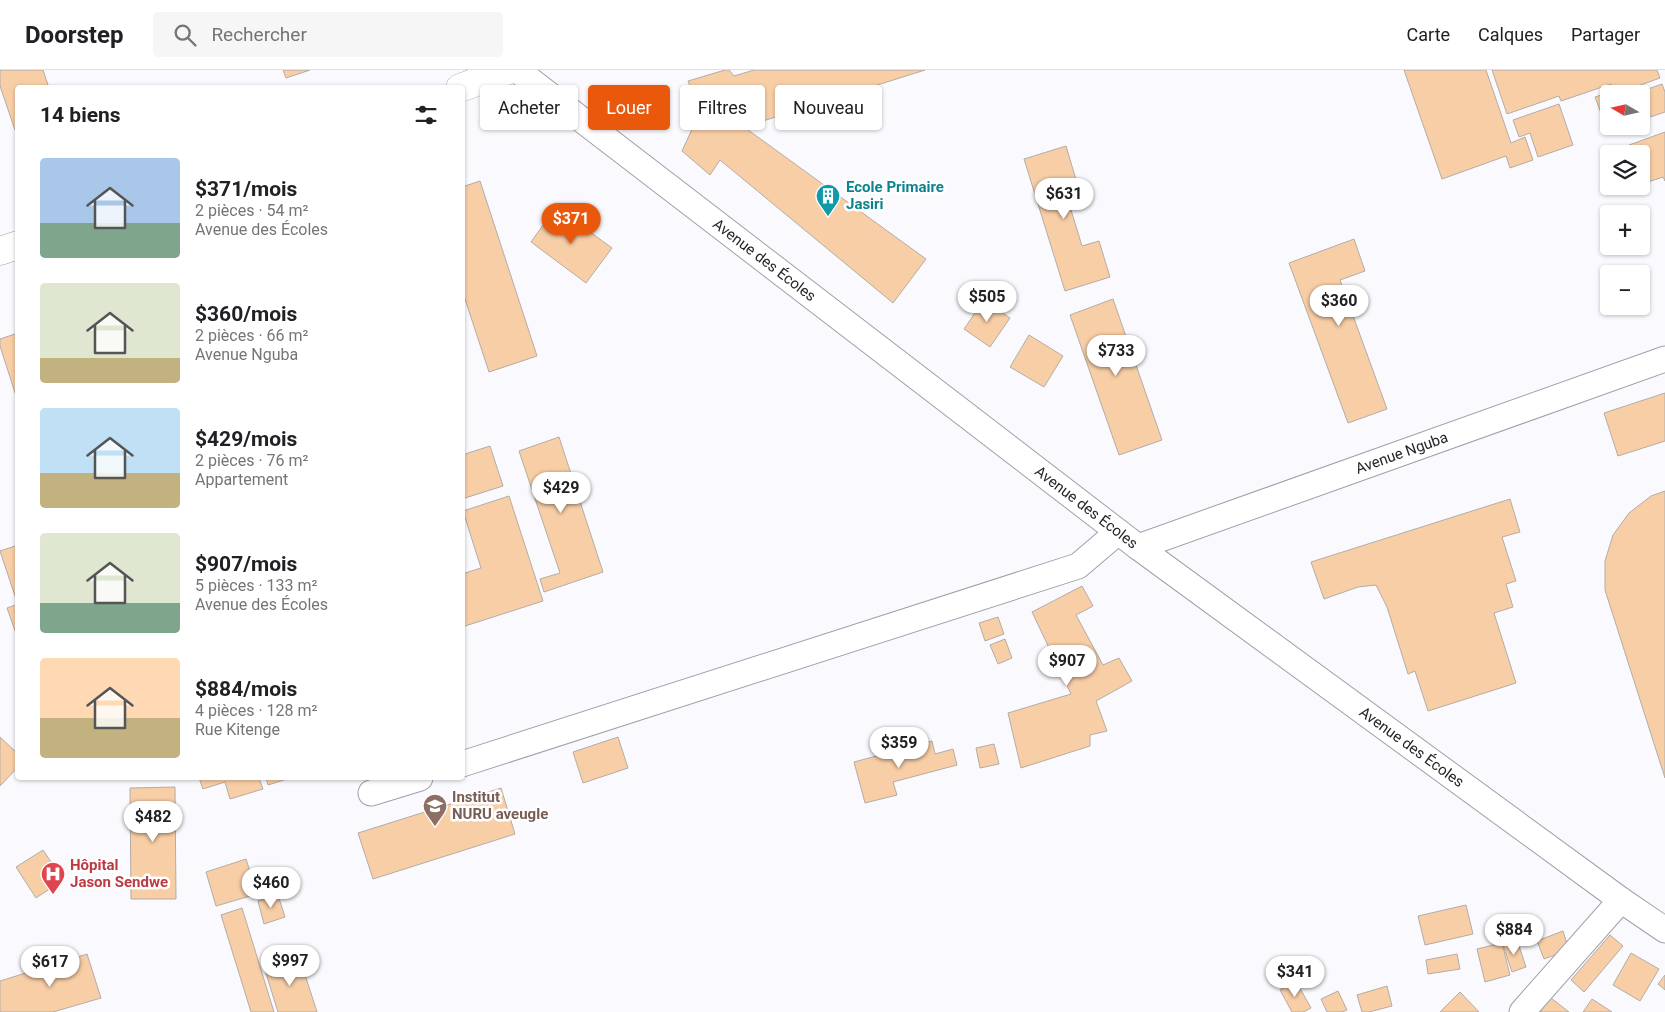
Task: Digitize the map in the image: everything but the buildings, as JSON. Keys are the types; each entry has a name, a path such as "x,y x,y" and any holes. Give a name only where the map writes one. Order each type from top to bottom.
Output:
{"main road":[{"path":"465,86 509,70"},
{"path":"0,251 15,246"}],"street":[{"name":"Avenue des Écoles","path":"517,70 1138,547 1665,930"},
{"name":"Avenue Nguba","path":"1138,547 1665,359"},
{"path":"465,763 1078,566 1118,532"},
{"path":"371,794 414,780"},
{"path":"1522,1012 1622,900"}],"place":[{"name":"Ecole Primaire Jasiri","path":"828,217"},
{"name":"Institut NURU aveugle","path":"435,827"},
{"name":"Hôpital Jason Sendwe","path":"53,895"}]}
